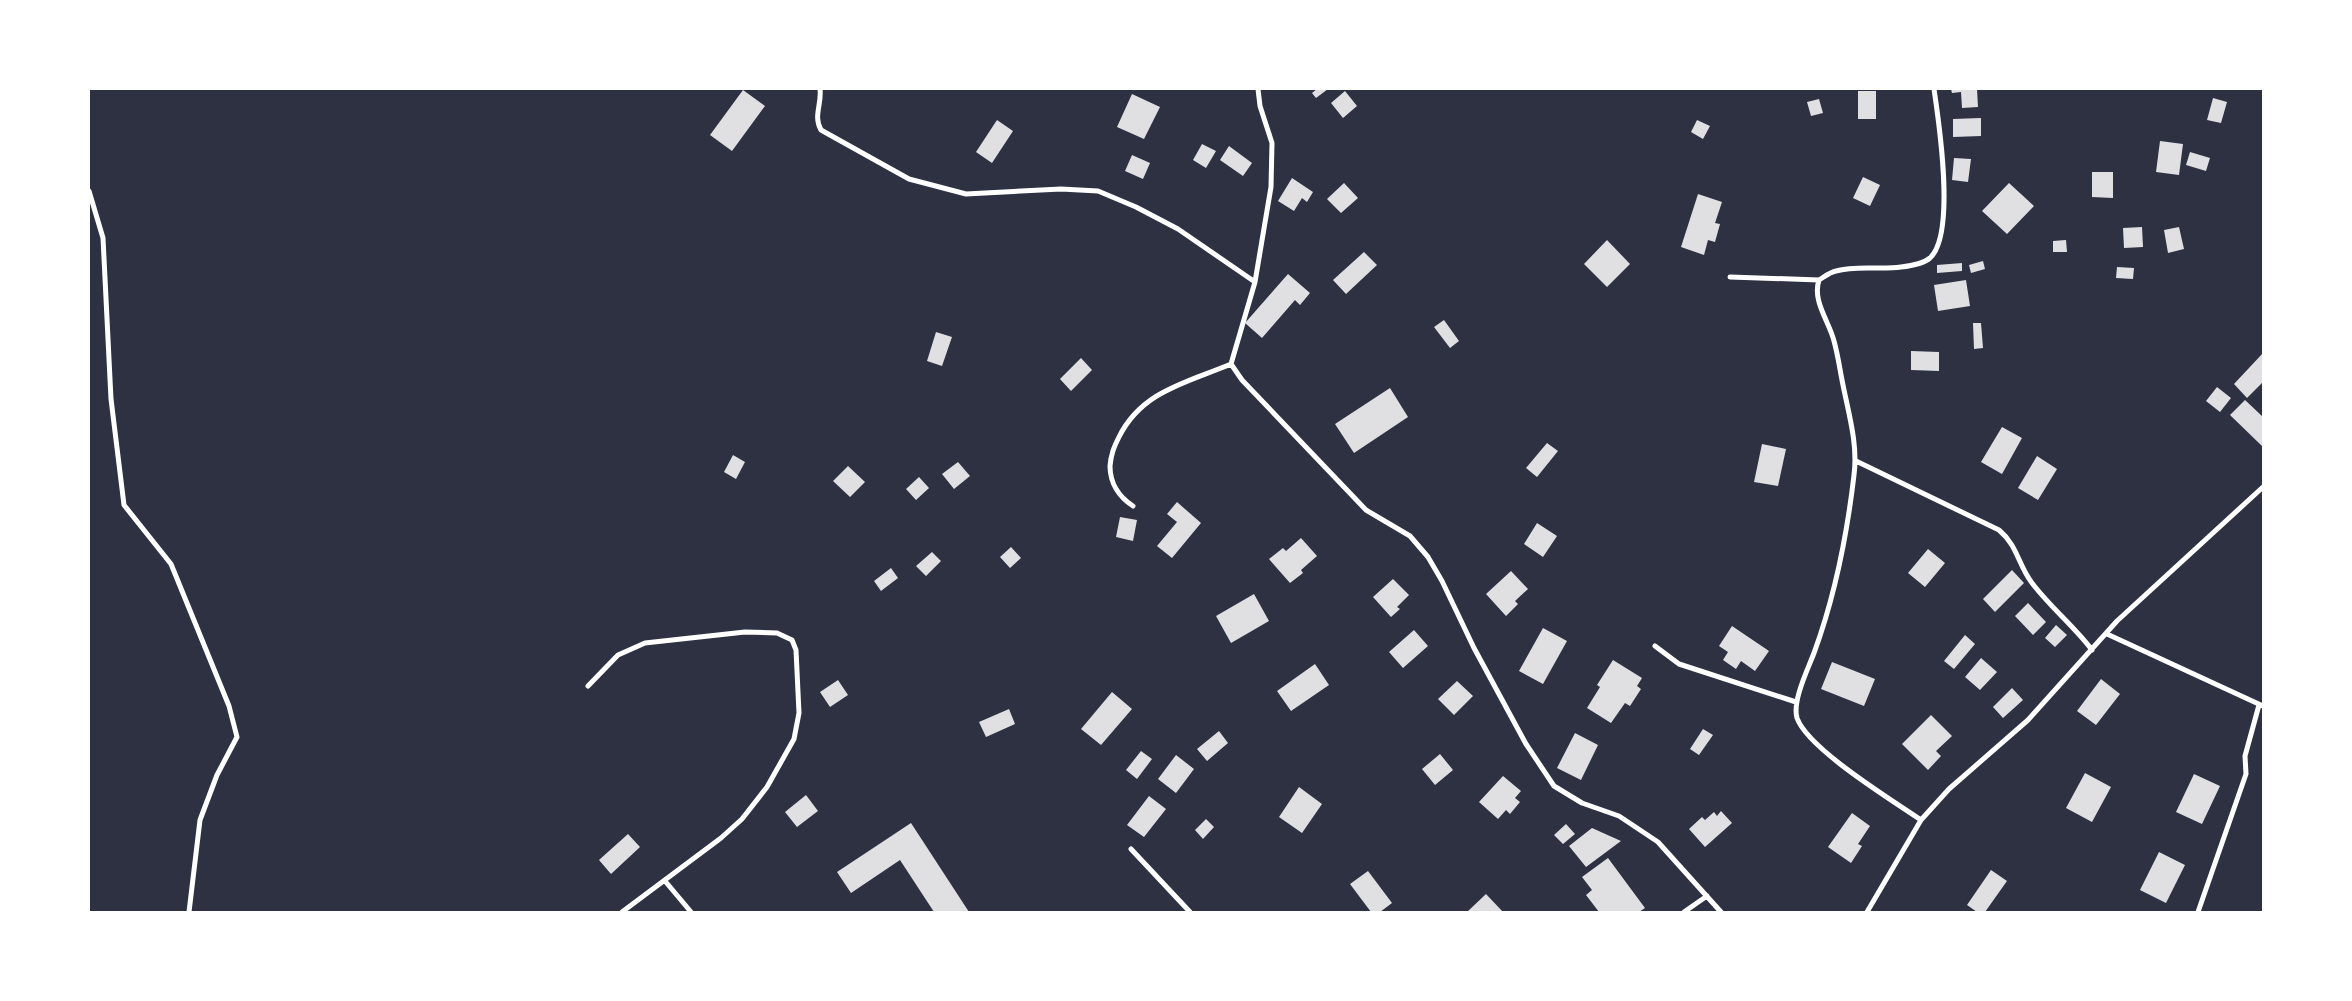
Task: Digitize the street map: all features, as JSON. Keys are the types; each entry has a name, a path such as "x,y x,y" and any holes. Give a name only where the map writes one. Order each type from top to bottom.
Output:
{"street":[{"path":"820,89 821,96 816,122 821,130 909,179 966,194 1061,189 1098,191 1136,207 1178,229 1255,282"},
{"path":"1231,364 1255,282 1271,187 1272,143 1260,106 1258,89"},
{"path":"1730,277 1819,280 1835,271 1901,267 1919,264 1929,259 1937,249 1945,210 1939,124 1934,89"},
{"path":"89,191 103,238 111,399 124,505 171,564 229,706 237,737 217,775 200,820 189,912"},
{"path":"1819,280 1816,288 1819,302 1834,340 1856,461 1844,534 1823,628 1796,702 1797,716 1806,734 1823,750 1921,820"},
{"path":"1133,506 1122,500 1110,477 1111,454 1127,420 1142,404 1158,394 1231,364"},
{"path":"1231,364 1242,380 1366,510 1410,536 1428,557 1442,580 1474,648 1521,736 1554,786 1582,802 1619,816 1658,842 1721,912"},
{"path":"1856,461 1999,530 2010,540 2031,582 2079,632 2092,650"},
{"path":"1867,912 1921,820 1949,789 2028,720 2117,621 2263,487"},
{"path":"588,686 618,655 645,643 746,632 777,633 792,640 796,650 799,713 794,739 767,788 742,819 721,838 622,912"},
{"path":"2107,634 2261,706 2245,756 2246,774 2198,912"},
{"path":"1655,646 1679,664 1796,702"},
{"path":"1131,849 1190,912"},
{"path":"664,881 691,912"},
{"path":"1684,912 1707,896"}],"building":[{"path":"1317,89 1328,89 1316,98 1312,93"},
{"path":"1951,89 1977,89 1978,107 1962,108 1961,92 1952,93"},
{"path":"743,90 765,106 732,151 710,135"},
{"path":"1345,91 1357,106 1343,118 1331,103"},
{"path":"1858,91 1876,91 1876,119 1858,119"},
{"path":"1132,94 1160,107 1144,139 1117,127"},
{"path":"2213,98 2227,102 2221,123 2207,120"},
{"path":"1819,99 1823,113 1811,116 1807,102"},
{"path":"1981,118 1981,136 1953,137 1953,119"},
{"path":"997,120 1013,131 992,163 976,152"},
{"path":"1697,120 1710,126 1703,139 1691,132"},
{"path":"2160,141 2183,144 2179,175 2156,172"},
{"path":"1202,144 1216,151 1206,168 1193,160"},
{"path":"1229,146 1252,163 1243,176 1220,160"},
{"path":"2190,152 2210,158 2206,171 2186,165"},
{"path":"1132,155 1150,163 1143,179 1125,171"},
{"path":"1954,158 1971,159 1968,182 1952,180"},
{"path":"2092,172 2113,172 2113,198 2092,197"},
{"path":"1863,177 1880,185 1870,206 1853,198"},
{"path":"1292,178 1313,192 1307,202 1302,198 1294,211 1278,201"},
{"path":"1344,183 1358,198 1341,213 1327,199"},
{"path":"2009,183 2034,206 2007,234 1982,211"},
{"path":"1698,194 1722,202 1715,223 1720,224 1715,242 1708,240 1704,255 1681,247"},
{"path":"2142,227 2143,247 2124,248 2123,228"},
{"path":"2179,227 2184,249 2168,253 2164,230"},
{"path":"1607,240 1630,264 1607,287 1584,264"},
{"path":"2066,240 2067,252 2053,252 2053,241"},
{"path":"1364,252 1377,265 1346,294 1333,280"},
{"path":"1983,261 1985,269 1971,273 1969,265"},
{"path":"1962,263 1962,271 1937,273 1937,265"},
{"path":"2117,267 2134,268 2133,279 2116,278"},
{"path":"1288,274 1310,293 1300,305 1295,300 1262,338 1245,323"},
{"path":"1966,280 1970,306 1938,311 1934,285"},
{"path":"1444,320 1459,341 1450,348 1434,327"},
{"path":"1973,323 1981,323 1983,348 1974,349"},
{"path":"936,332 952,337 942,366 927,361"},
{"path":"1911,351 1939,352 1939,371 1911,370"},
{"path":"2263,353 2263,382 2247,398 2234,384"},
{"path":"1081,358 1092,370 1071,391 1060,379"},
{"path":"2217,387 2231,398 2220,412 2206,401"},
{"path":"1390,388 1408,417 1354,453 1335,424"},
{"path":"2245,400 2263,417 2263,447 2230,415"},
{"path":"2002,427 2022,438 2002,474 1981,462"},
{"path":"1547,443 1558,451 1537,477 1526,468"},
{"path":"1762,444 1786,449 1778,486 1754,482"},
{"path":"733,455 745,462 736,479 724,472"},
{"path":"2037,456 2057,469 2038,500 2018,488"},
{"path":"958,462 970,476 954,489 942,474"},
{"path":"848,466 865,482 850,497 833,481"},
{"path":"919,477 929,488 916,500 906,489"},
{"path":"1177,502 1201,523 1172,558 1157,546 1177,522 1167,514"},
{"path":"1120,517 1137,520 1133,541 1116,537"},
{"path":"1537,523 1557,536 1543,557 1524,544"},
{"path":"1301,538 1317,556 1301,570 1303,573 1290,583 1269,559 1283,548 1286,551"},
{"path":"1011,547 1021,558 1010,568 1000,557"},
{"path":"1928,549 1945,563 1925,587 1908,573"},
{"path":"932,552 941,561 926,576 916,566"},
{"path":"891,568 898,578 881,591 874,581"},
{"path":"2012,570 2024,583 1995,612 1983,599"},
{"path":"1511,571 1528,589 1515,601 1518,604 1506,616 1486,594"},
{"path":"1393,579 1409,595 1397,607 1400,609 1391,617 1373,597"},
{"path":"1254,594 1269,621 1231,643 1216,616"},
{"path":"2028,603 2046,622 2033,635 2015,616"},
{"path":"2056,625 2067,635 2055,647 2045,638"},
{"path":"1732,626 1769,651 1755,671 1741,661 1736,669 1723,660 1728,652 1719,646"},
{"path":"1543,628 1567,641 1543,684 1519,671"},
{"path":"1414,630 1428,646 1403,668 1389,652"},
{"path":"1965,635 1975,644 1954,669 1944,661"},
{"path":"1981,658 1997,672 1980,690 1965,677"},
{"path":"1613,660 1642,678 1637,686 1641,689 1630,706 1625,703 1611,723 1587,708 1600,687 1597,685"},
{"path":"1832,662 1875,679 1864,706 1821,689"},
{"path":"1315,664 1329,685 1291,711 1277,691"},
{"path":"2101,679 2120,694 2096,725 2077,711"},
{"path":"838,680 848,695 830,707 820,692"},
{"path":"1457,681 1473,696 1454,715 1438,699"},
{"path":"2012,688 2023,700 2003,718 1993,707"},
{"path":"1112,692 1132,709 1101,745 1081,729"},
{"path":"1009,709 1015,724 986,737 979,722"},
{"path":"1931,715 1952,736 1936,751 1941,756 1928,770 1902,744"},
{"path":"1703,729 1713,735 1699,755 1690,749"},
{"path":"1219,731 1228,743 1207,761 1197,749"},
{"path":"1575,733 1598,745 1581,780 1557,768"},
{"path":"1141,751 1152,759 1137,779 1126,770"},
{"path":"1440,754 1453,770 1435,785 1422,769"},
{"path":"1176,755 1194,769 1176,793 1158,779"},
{"path":"2085,773 2111,787 2092,822 2066,808"},
{"path":"2194,774 2220,786 2202,824 2176,812"},
{"path":"1503,776 1521,791 1515,798 1520,802 1510,814 1506,810 1498,819 1479,802"},
{"path":"1299,787 1322,804 1302,833 1279,817"},
{"path":"806,795 818,811 797,827 785,812"},
{"path":"1149,796 1166,809 1144,837 1127,825"},
{"path":"1721,811 1732,823 1705,847 1689,829 1702,817 1705,820 1714,812 1717,816"},
{"path":"1852,813 1870,826 1858,844 1862,846 1851,863 1828,847"},
{"path":"1206,819 1214,827 1203,839 1195,830"},
{"path":"911,823 969,912 934,912 900,860 851,893 837,872"},
{"path":"1566,824 1575,834 1563,844 1554,835"},
{"path":"1592,828 1621,841 1586,867 1569,846"},
{"path":"628,834 640,847 611,874 599,860"},
{"path":"2159,852 2185,865 2166,903 2140,890"},
{"path":"1608,858 1645,908 1639,912 1599,912 1586,895 1592,890 1582,877"},
{"path":"1991,870 2007,881 1985,912 1977,912 1967,905"},
{"path":"1368,871 1392,903 1380,912 1371,912 1350,884"},
{"path":"1486,894 1503,912 1467,912"}]}
